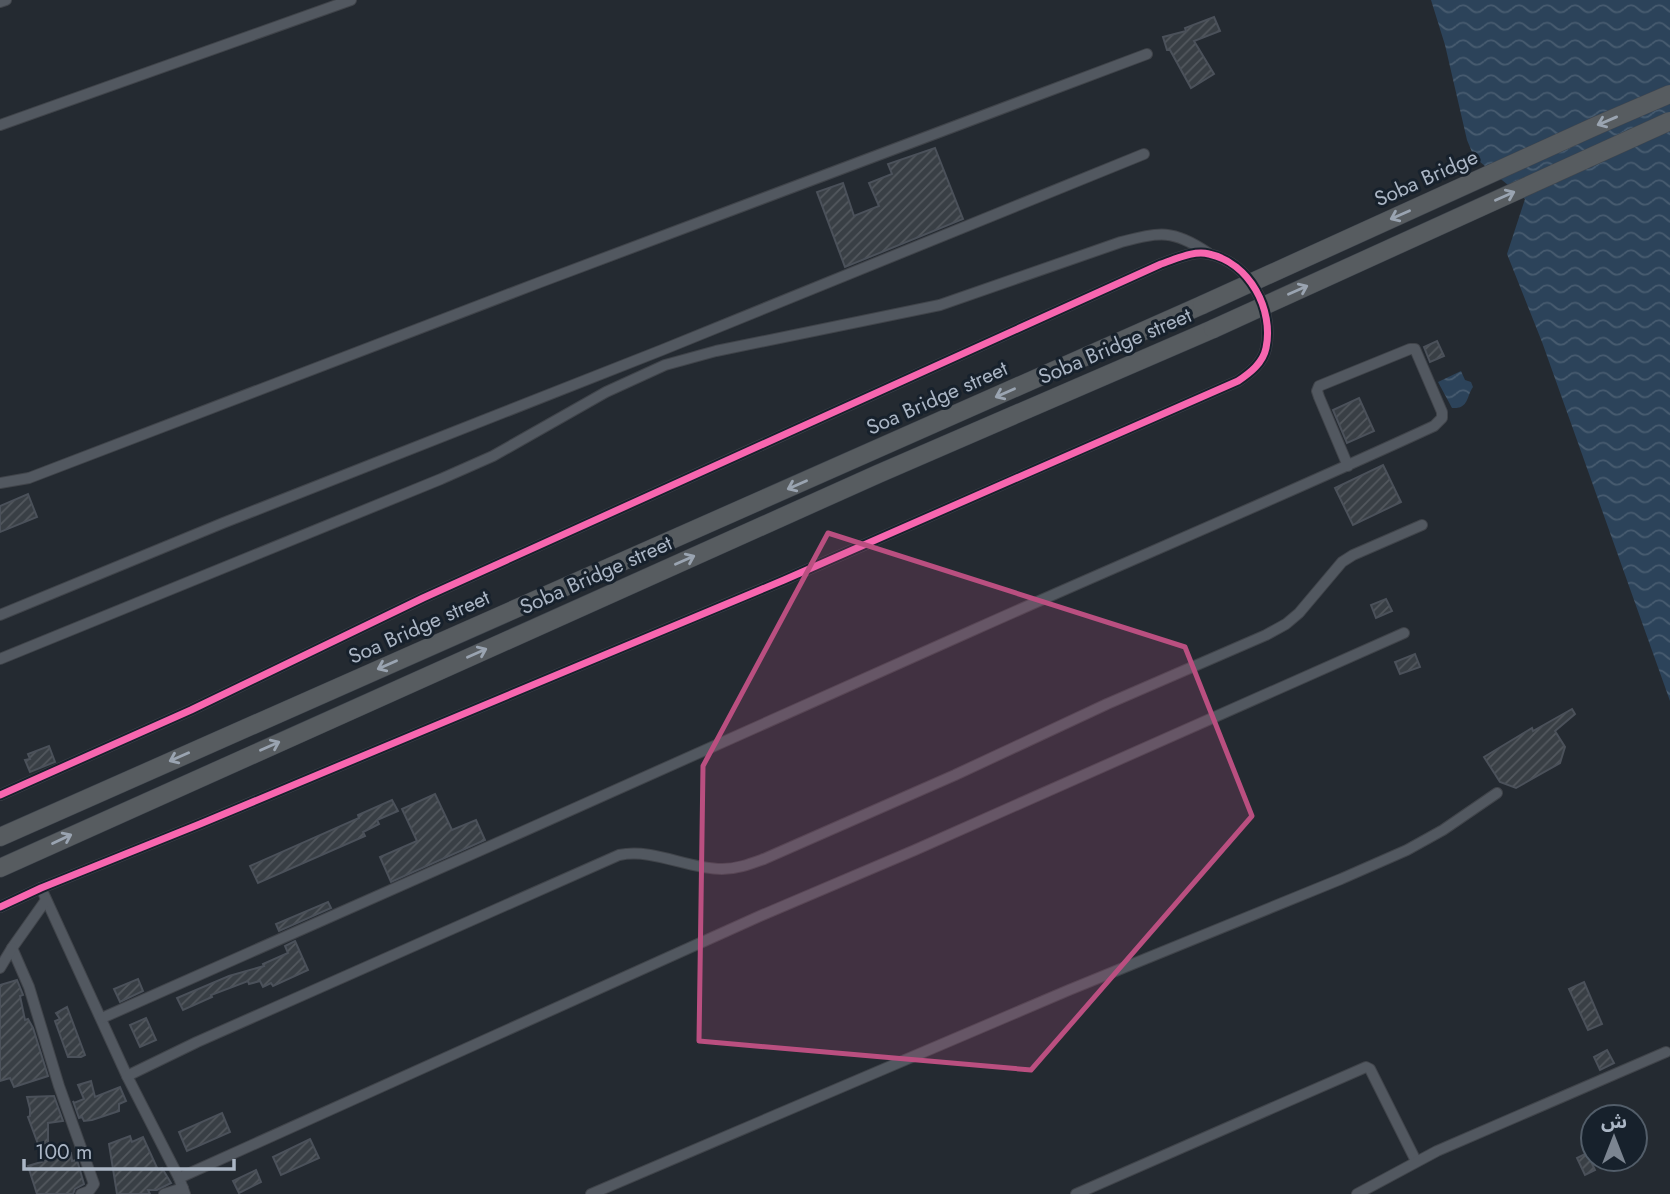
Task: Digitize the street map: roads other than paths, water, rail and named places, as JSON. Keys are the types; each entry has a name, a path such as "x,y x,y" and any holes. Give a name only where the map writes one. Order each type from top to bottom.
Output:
{"highway":[{"name":"Soba Bridge","path":"1202,305 1670,94"},
{"name":"Soba Bridge street","path":"0,868 865,479 1213,329 1670,121"},
{"name":"Soa Bridge street","path":"0,837 1202,305"}],"street":[{"path":"0,2 6,0"},
{"path":"0,125 351,0"},
{"path":"0,484 29,478 538,282 1147,54"},
{"path":"0,615 1144,154"},
{"path":"0,659 441,479 493,456 606,392 665,365 716,351 940,304 1121,242 1166,234 1187,239 1208,253 1232,263 1246,276 1265,309 1268,321 1266,350 1250,373 1238,381 784,580 0,907"},
{"path":"0,795 191,710 423,598 1161,264 1192,254 1208,253"},
{"path":"102,1018 1348,466 1434,426 1442,418 1440,406 1415,349 1319,386 1319,397 1348,466"},
{"path":"127,1076 197,1042 619,855 643,853 720,869 736,868 764,859 1266,635 1299,613 1342,562 1422,524"},
{"path":"164,1194 735,927 1404,633"},
{"path":"591,1194 1069,990 1407,850 1443,830 1497,793"},
{"path":"41,888 127,1076 183,1187"},
{"path":"0,968 46,900"},
{"path":"12,948 29,987 59,1086 94,1184 89,1191 81,1194"},
{"path":"1357,1194 1416,1161 1667,1052"},
{"path":"1076,1194 1366,1067 1370,1069 1416,1161"}],"water":[{"path":"1431,0 1670,0 1670,701 1542,342 1507,254 1525,199 1474,157 1467,140 1445,45"},
{"path":"1461,371 1465,380 1471,382 1473,387 1461,407 1452,408 1438,382"}]}
